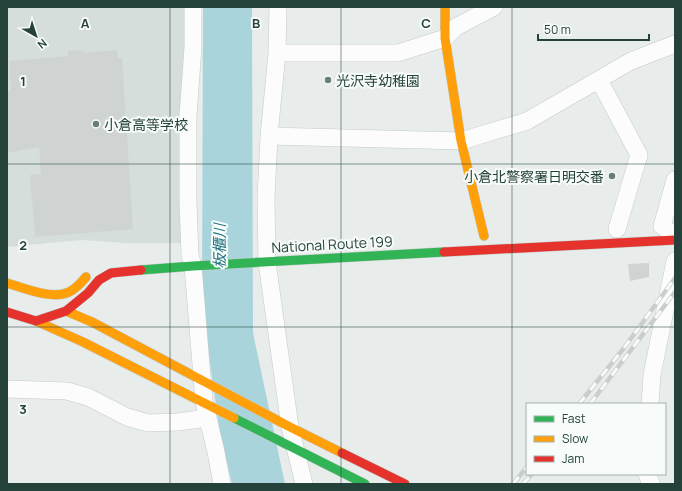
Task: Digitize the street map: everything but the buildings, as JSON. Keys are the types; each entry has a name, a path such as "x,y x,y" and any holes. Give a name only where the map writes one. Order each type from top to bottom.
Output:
{"main road":[{"path":"445,7 445,38 461,140 484,236"},
{"name":"National Route 199","path":"36,321 66,311 88,293 99,280 111,273 193,259 675,240"},
{"path":"84,342 72,332 66,311 68,301 76,288 91,272"},
{"path":"7,283 57,294 66,293 76,288"},
{"path":"88,293 84,301 84,308 86,314 92,322"},
{"path":"54,307 92,322 284,424 405,484"},
{"path":"7,312 36,321 84,342 208,409 365,484"}],"street":[{"path":"193,7 193,47 188,116 188,202 208,409 222,484"},
{"path":"278,7 277,53 269,136 265,255 284,424 288,446 304,484"},
{"path":"277,53 398,53 445,38 456,27 494,7"},
{"path":"269,136 461,140 528,121 631,61 675,44"},
{"path":"599,80 639,155 617,229"},
{"path":"667,229 675,180"},
{"path":"650,403 652,375 675,261"},
{"path":"7,389 67,391 88,397 127,418 148,423 178,422 208,409"}],"shaded area":[{"name":"小倉高等学校","path":"7,7 187,7 184,243 125,243 82,240 7,247"}],"water":[{"name":"板櫃川","path":"203,7 252,7 253,333 285,484 232,484 220,434 202,306"}],"railway":[{"path":"580,403 624,348 675,278"},
{"path":"591,403 675,292"},
{"path":"513,484 526,468"},
{"path":"523,484 531,475"}],"traffic: fast":[{"path":"141,270 444,252"},
{"path":"234,418 365,484"}],"traffic: slow":[{"path":"445,7 445,38 461,141 484,236"},
{"path":"7,283 29,290 55,295 69,292 80,284 86,277"},
{"path":"66,311 92,322 342,453"},
{"path":"36,321 83,342 234,418"}],"traffic: jam":[{"path":"444,252 675,240"},
{"path":"7,312 36,321 66,311 88,293 99,280 111,273 141,270"},
{"path":"342,453 405,484"}],"place":[{"name":"光沢寺幼稚園","path":"328,80"},
{"name":"小倉高等学校","path":"96,124"},
{"name":"小倉北警察署日明交番","path":"612,176"}]}
